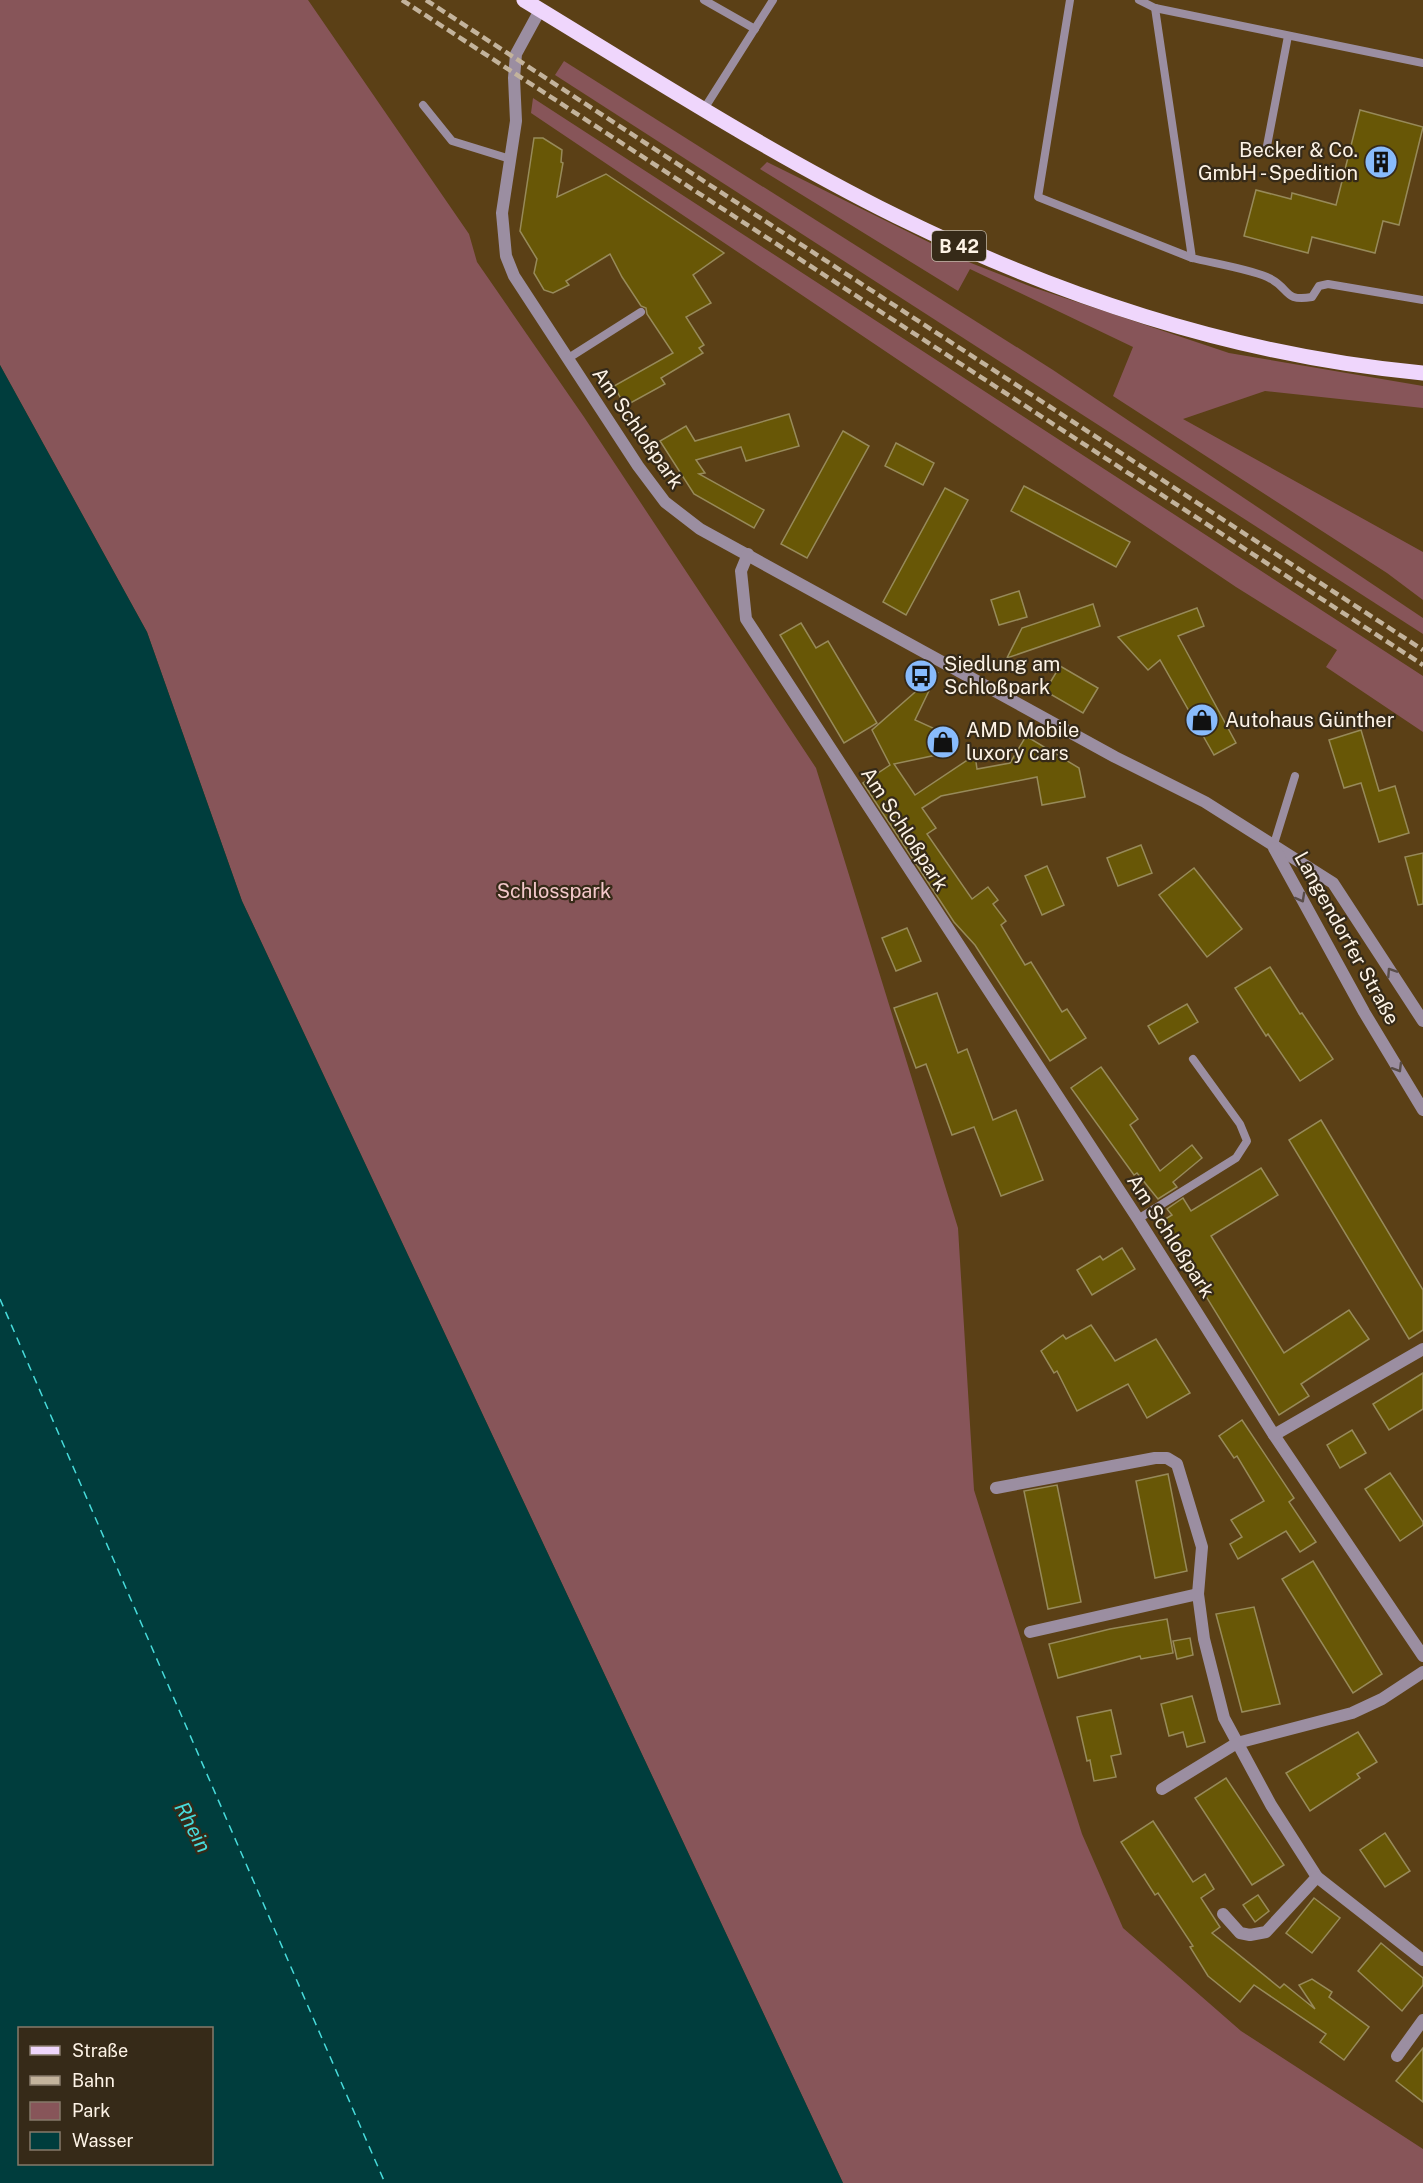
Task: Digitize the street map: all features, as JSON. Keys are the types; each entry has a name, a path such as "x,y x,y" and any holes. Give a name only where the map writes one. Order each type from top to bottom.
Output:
{"main road":[{"name":"B 42","path":"524,0 704,109 892,214 980,255 1079,294 1246,344 1423,374"}],"street":[{"name":"Am Schloßpark","path":"540,10 516,54 516,121 501,227 506,256 514,276 638,466 665,502 700,529 748,554 741,571 746,619 1138,1219 1274,1435 1423,1656"},
{"name":"Langendorfer Straße","path":"748,554 1115,757 1205,802 1333,883 1423,1021"},
{"name":"Langendorfer Straße","path":"1273,847 1364,1012 1423,1110"},
{"path":"1274,1435 1423,1349"},
{"path":"996,1488 1167,1458 1177,1464 1202,1547 1198,1594 1204,1639 1224,1718 1271,1805 1317,1877 1423,1960"},
{"path":"1030,1632 1198,1594"},
{"path":"1162,1789 1237,1743 1352,1713 1382,1699 1423,1672"},
{"path":"1223,1914 1240,1933 1250,1935 1266,1932 1317,1877"},
{"path":"1397,2056 1423,2020"}],"lane":[{"path":"704,0 755,30"},
{"path":"704,109 773,0"},
{"path":"1070,0 1038,197 1192,258 1271,279 1289,296 1298,299 1312,297 1319,286 1328,284 1423,300"},
{"path":"1139,0 1155,8 1423,63"},
{"path":"1155,8 1192,258"},
{"path":"1266,151 1288,36"},
{"path":"423,105 452,141 510,159"},
{"path":"567,359 641,312"},
{"path":"1273,847 1295,776"},
{"path":"1138,1219 1236,1158 1247,1141 1240,1124 1193,1059"}],"green space":[{"name":"Schlosspark","path":"0,0 308,0 469,234 477,262 584,417 816,768 958,1228 974,1490 1082,1834 1123,1928 1241,2031 1423,2149 1423,2183 843,2183 242,901 147,632 0,365"},
{"path":"564,61 1053,370 1423,618 1423,634 555,75"},
{"path":"533,98 1423,676 1423,732 1326,667 1337,650 1236,587 531,113"},
{"path":"767,162 971,263 1032,287 1229,353 1423,386 1423,408 1265,391 1183,419 1423,552 1423,600 1387,573 1113,396 1133,347 970,269 958,291 760,169"}],"water":[{"name":"Rhein","path":"0,365 147,632 242,901 843,2183 0,2183"}],"building":[{"name":"Becker & Co. GmbH - Spedition","path":"1360,110 1423,127 1399,225 1383,221 1375,253 1312,237 1308,253 1244,236 1256,190 1291,199 1292,193 1336,205"},
{"path":"534,138 543,138 562,150 561,162 563,163 557,197 606,174 724,253 693,275 711,303 686,317 704,345 699,348 703,353 661,378 665,384 625,406 614,386 673,353 647,314 646,308 641,306 622,277 610,254 566,281 569,285 553,293 544,290 534,273 537,259 520,231"},
{"path":"789,414 799,446 746,461 741,447 696,460 705,473 699,474 764,510 754,528 694,494 660,441 686,426 695,441"},
{"path":"843,431 869,446 807,558 781,544"},
{"path":"896,443 934,463 923,485 885,466"},
{"path":"1024,486 1130,542 1116,567 1011,511"},
{"path":"945,488 968,500 906,615 883,602"},
{"path":"1019,591 1027,617 999,625 991,600"},
{"path":"1093,604 1100,626 1007,658 1022,628"},
{"path":"1197,608 1204,626 1178,636 1236,743 1214,755 1160,660 1148,670 1118,637"},
{"path":"801,623 816,648 828,641 877,723 844,743 780,635"},
{"path":"1060,666 1098,688 1083,713 1045,691"},
{"path":"938,672 915,720 957,739 955,751 894,764 915,795 975,755 977,769 1010,763 1026,736 1079,768 1085,797 1042,805 1037,777 941,796 922,808 936,828 927,834 972,899 988,887 998,900 993,904 1006,921 1001,925 1025,965 1031,962 1062,1012 1067,1009 1086,1038 1050,1061 975,945 954,922 863,783 890,765 872,730"},
{"path":"1361,730 1379,791 1395,786 1409,833 1379,842 1361,783 1344,788 1329,740"},
{"path":"1141,845 1152,873 1118,886 1107,858"},
{"path":"1423,853 1423,904 1418,905 1405,857"},
{"path":"1047,866 1064,905 1042,915 1025,876"},
{"path":"1194,868 1242,929 1207,957 1159,895"},
{"path":"907,928 921,961 896,971 882,938"},
{"path":"1270,967 1300,1014 1302,1013 1333,1059 1300,1081 1268,1034 1266,1036 1235,988"},
{"path":"937,993 958,1053 967,1049 993,1120 1016,1110 1043,1180 1001,1196 974,1127 952,1135 926,1064 916,1068 894,1008"},
{"path":"1187,1004 1198,1022 1159,1044 1148,1026"},
{"path":"1101,1067 1138,1119 1130,1125 1160,1171 1192,1145 1202,1158 1173,1182 1177,1187 1158,1199 1137,1173 1134,1175 1071,1088"},
{"path":"1321,1120 1423,1290 1423,1330 1409,1339 1289,1140"},
{"path":"1261,1168 1278,1195 1211,1236 1284,1353 1349,1310 1369,1339 1301,1384 1309,1396 1279,1415 1188,1267 1184,1269 1157,1224 1172,1215 1167,1209 1183,1198 1191,1211"},
{"path":"1122,1248 1135,1269 1092,1295 1077,1270 1100,1256 1103,1260"},
{"path":"1091,1325 1115,1361 1156,1339 1190,1393 1147,1418 1128,1384 1077,1411 1057,1371 1054,1373 1041,1351 1063,1335 1066,1339"},
{"path":"1423,1373 1423,1409 1389,1430 1373,1404"},
{"path":"1242,1420 1294,1498 1289,1502 1316,1542 1300,1552 1286,1531 1238,1559 1230,1544 1242,1537 1231,1520 1264,1501 1237,1456 1234,1458 1219,1436"},
{"path":"1352,1430 1366,1453 1340,1468 1327,1445"},
{"path":"1390,1473 1423,1522 1423,1525 1400,1541 1365,1489"},
{"path":"1168,1474 1187,1571 1155,1578 1136,1481"},
{"path":"1057,1485 1081,1602 1048,1609 1024,1491"},
{"path":"1313,1561 1382,1674 1353,1693 1282,1579"},
{"path":"1254,1607 1280,1704 1242,1712 1216,1614"},
{"path":"1167,1619 1173,1653 1141,1659 1140,1656 1058,1678 1049,1644 1110,1629"},
{"path":"1190,1638 1193,1655 1177,1659 1173,1641"},
{"path":"1192,1696 1205,1742 1187,1747 1183,1732 1169,1736 1161,1704"},
{"path":"1111,1710 1121,1754 1111,1756 1116,1777 1094,1781 1077,1717"},
{"path":"1358,1732 1377,1762 1357,1774 1360,1778 1310,1811 1286,1773"},
{"path":"1226,1778 1284,1865 1252,1885 1195,1798"},
{"path":"1153,1821 1193,1882 1205,1874 1214,1889 1201,1898 1220,1927 1212,1933 1280,1988 1284,1984 1315,2009 1299,1985 1312,1979 1332,1992 1329,1997 1369,2027 1344,2060 1320,2042 1326,2034 1254,1985 1240,2002 1208,1976 1190,1947 1193,1946 1158,1893 1155,1895 1121,1842"},
{"path":"1385,1833 1410,1871 1385,1887 1360,1850"},
{"path":"1258,1895 1269,1911 1255,1922 1243,1905"},
{"path":"1314,1898 1340,1918 1312,1953 1286,1933"},
{"path":"1381,1943 1423,1978 1423,1985 1402,2011 1358,1971"},
{"path":"1423,2048 1423,2102 1396,2081"}],"ferry route":[{"path":"0,1299 385,2183"}],"railway":[{"path":"402,0 1423,665"},
{"path":"426,0 1423,650"}],"place":[{"name":"Becker & Co. GmbH - Spedition","path":"1381,162"},
{"name":"Siedlung am Schloßpark","path":"921,676"},
{"name":"Autohaus Günther","path":"1202,720"},
{"name":"AMD Mobile luxory cars","path":"943,742"}]}
